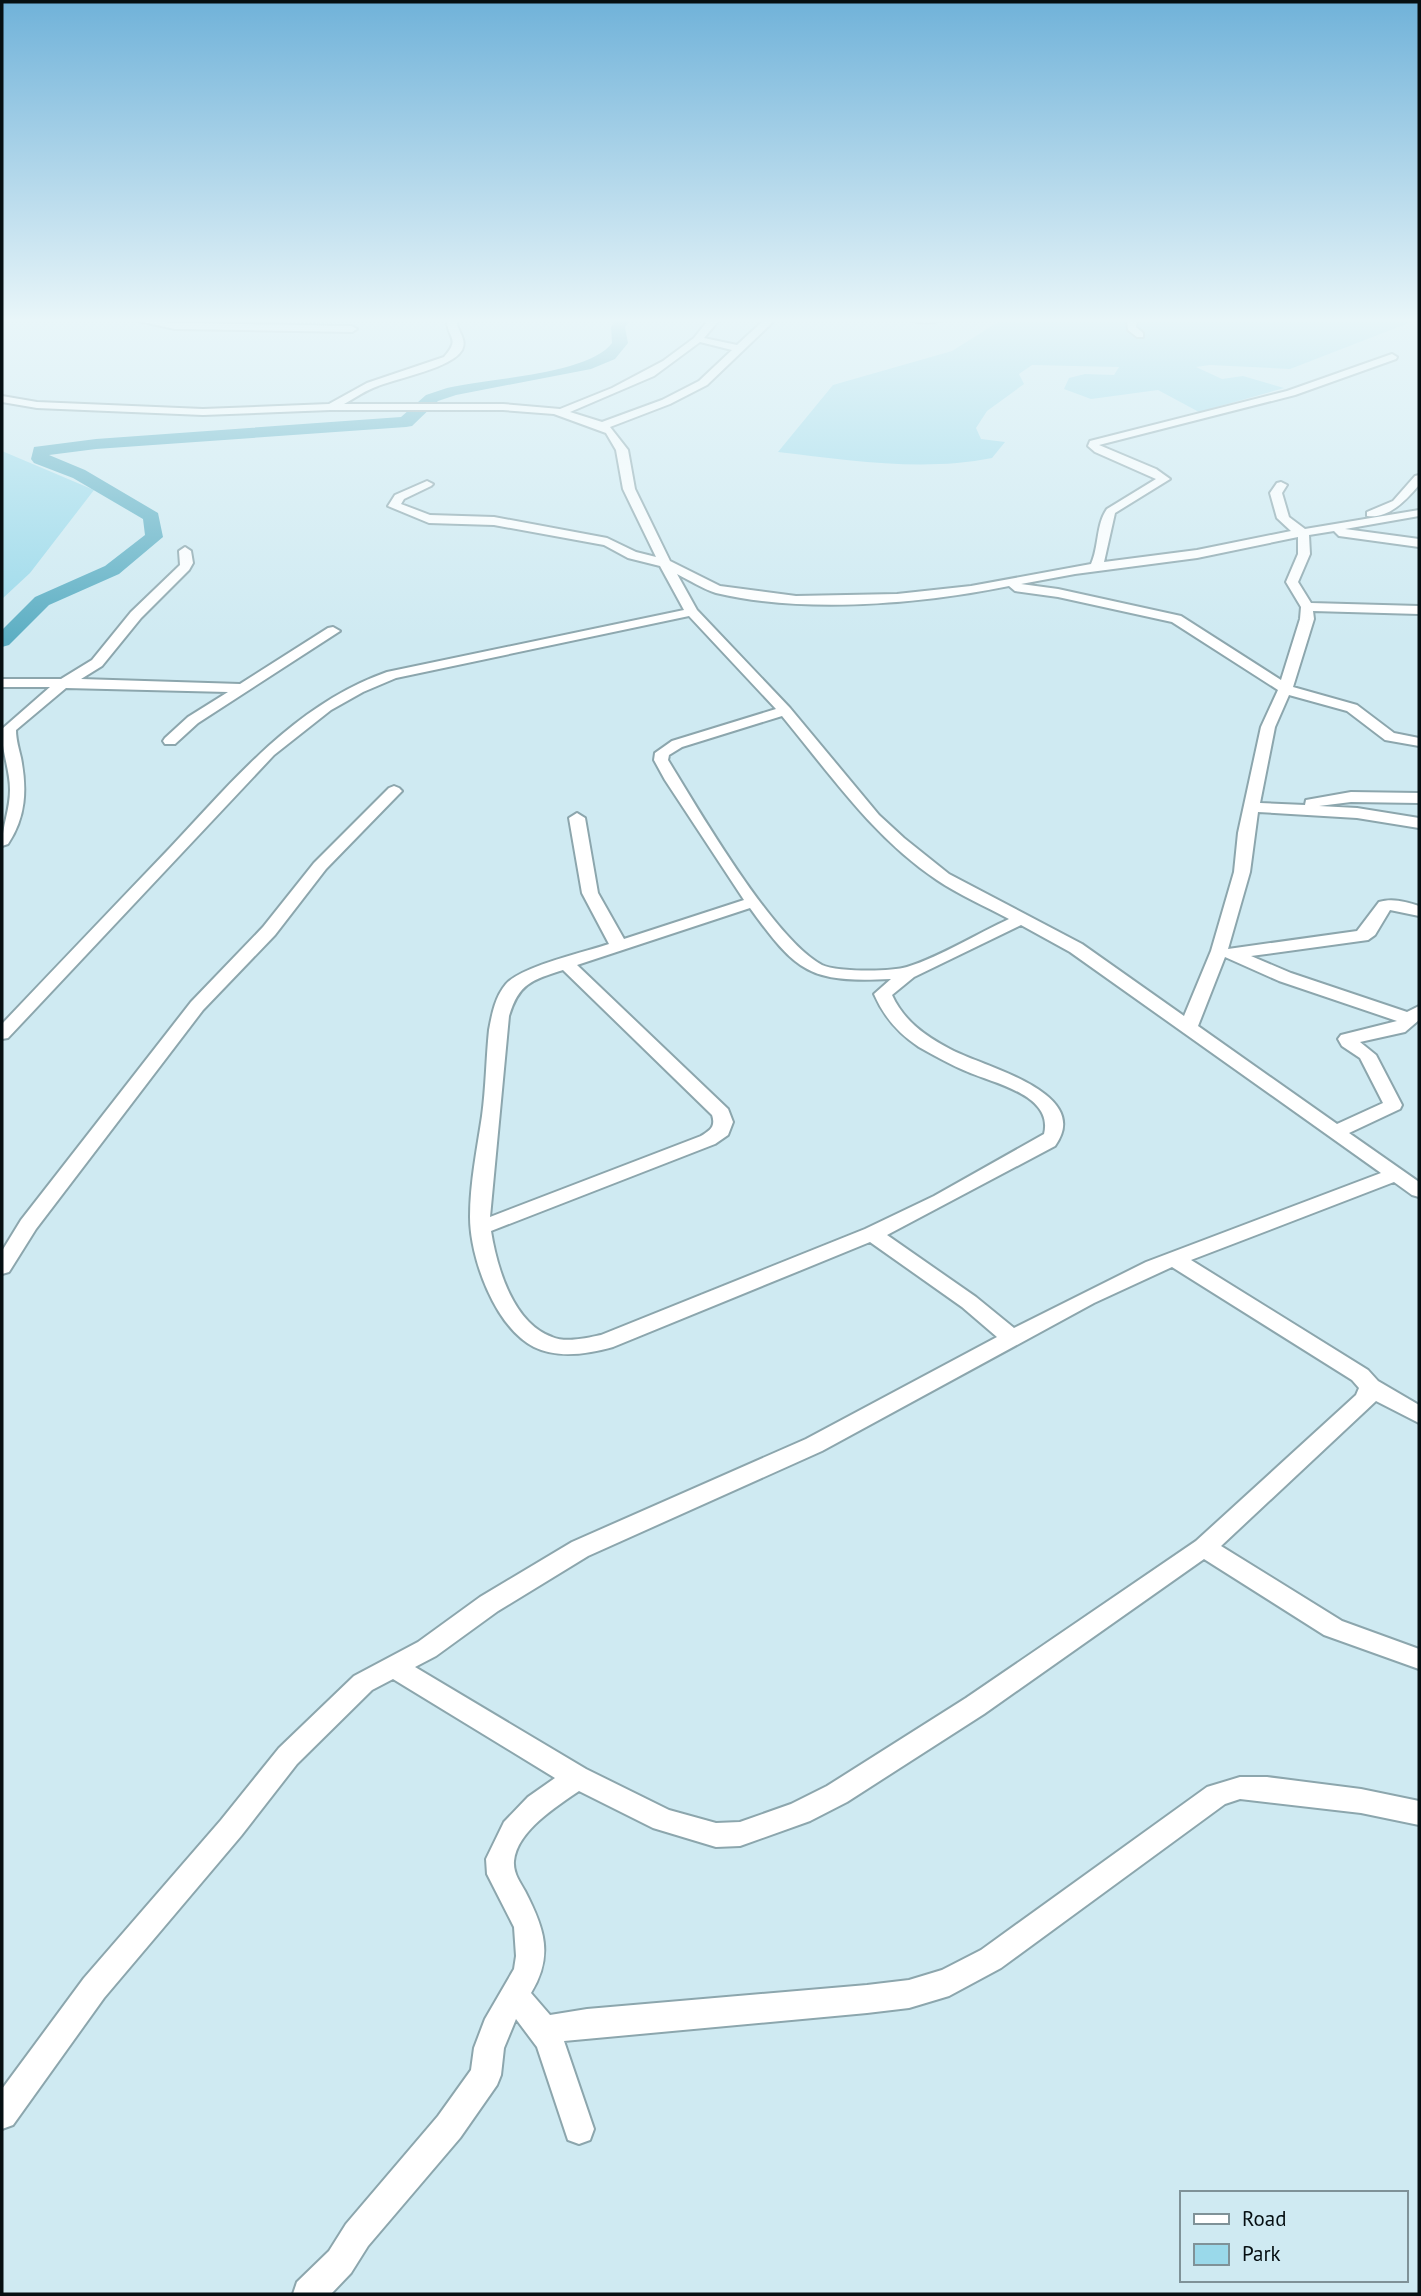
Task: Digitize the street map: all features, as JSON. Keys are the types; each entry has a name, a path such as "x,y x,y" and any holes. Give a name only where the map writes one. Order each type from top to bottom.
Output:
{"street":[{"path":"602,426 610,431 622,450 629,489 664,563 692,612 785,711 874,818 909,851 943,877 1076,948 1188,1029 1337,1130 1419,1191"},
{"path":"1096,567 1102,554 1108,515 1111,511 1123,501 1160,484 1164,479 1153,471 1099,450 1093,446 1094,443 1160,426"},
{"path":"1355,523 1397,503 1419,478"},
{"path":"427,484 399,497 394,506 429,519 494,521 607,541 632,555 664,563 717,589 784,600 897,598 996,585 1096,567 1197,554 1419,513"},
{"path":"1188,1029 1227,952 1251,807 1268,727 1285,689 1306,622 1307,607 1292,582 1306,555 1303,533 1283,520 1276,495 1281,485"},
{"path":"1325,529 1419,543"},
{"path":"2,841 12,824 18,805 17,777 8,732 14,723 61,685 97,663 136,615 185,567 185,551"},
{"path":"996,585 1058,593 1176,619 1285,689 1352,708 1390,737 1419,742"},
{"path":"1307,607 1418,611"},
{"path":"2,1034 269,752 312,716 350,692 392,674 692,612"},
{"path":"170,741 193,720 240,688 333,631"},
{"path":"2,683 108,683 240,688"},
{"path":"785,711 677,744 666,750 661,757 676,786 753,902 813,967 833,973 908,973"},
{"path":"2,1267 29,1225 197,1006 269,931 320,866 394,792"},
{"path":"1298,809 1319,801 1351,797 1419,799"},
{"path":"1251,807 1366,814 1419,823"},
{"path":"577,818 590,893 619,946"},
{"path":"753,902 522,979 510,991 502,1013 481,1228 497,1286 510,1312 528,1334 543,1343 581,1347 605,1342 872,1234 1041,1146 1052,1137 1055,1128 1048,1106 1029,1090 938,1052 913,1035 889,1009 883,994 908,973 1021,919"},
{"path":"1227,952 1362,936 1385,905 1399,905 1419,911"},
{"path":"1227,952 1276,974 1378,1006 1411,1021"},
{"path":"481,1228 708,1140 721,1131 724,1122 721,1113 566,964"},
{"path":"1337,1130 1391,1108 1393,1104 1367,1055 1348,1042 1347,1038 1411,1021"},
{"path":"2,2114 94,1988 231,1828 288,1756 349,1693 427,1649 518,1585 580,1549 803,1451 1087,1298 1174,1259 1395,1175"},
{"path":"872,1234 969,1302 1012,1338"},
{"path":"1174,1259 1360,1375 1370,1387 1419,1415"},
{"path":"393,1667 577,1777 663,1820 716,1835 740,1834 771,1824 837,1794 975,1706 1204,1547 1366,1399 1370,1387"},
{"path":"1204,1547 1333,1628 1419,1659"},
{"path":"309,2294 340,2262 357,2235 470,2101 486,2075 489,2048 500,2019 528,1972 530,1936 524,1917 501,1874 500,1859 514,1830 538,1805 577,1777"},
{"path":"544,2029 854,2000 927,1990 950,1982 991,1959 1217,1795 1240,1788 1361,1801 1419,1813"},
{"path":"515,1996 544,2029 579,2129"}],"green space":[{"path":"799,426 977,426 981,439 1005,442 992,458 939,464 858,461 778,452"},
{"path":"2,451 94,490 30,573 2,599"}],"waterway":[{"path":"2,641 42,601 112,570 154,537 152,517 79,474 40,459 40,451 96,444 348,426"}]}
